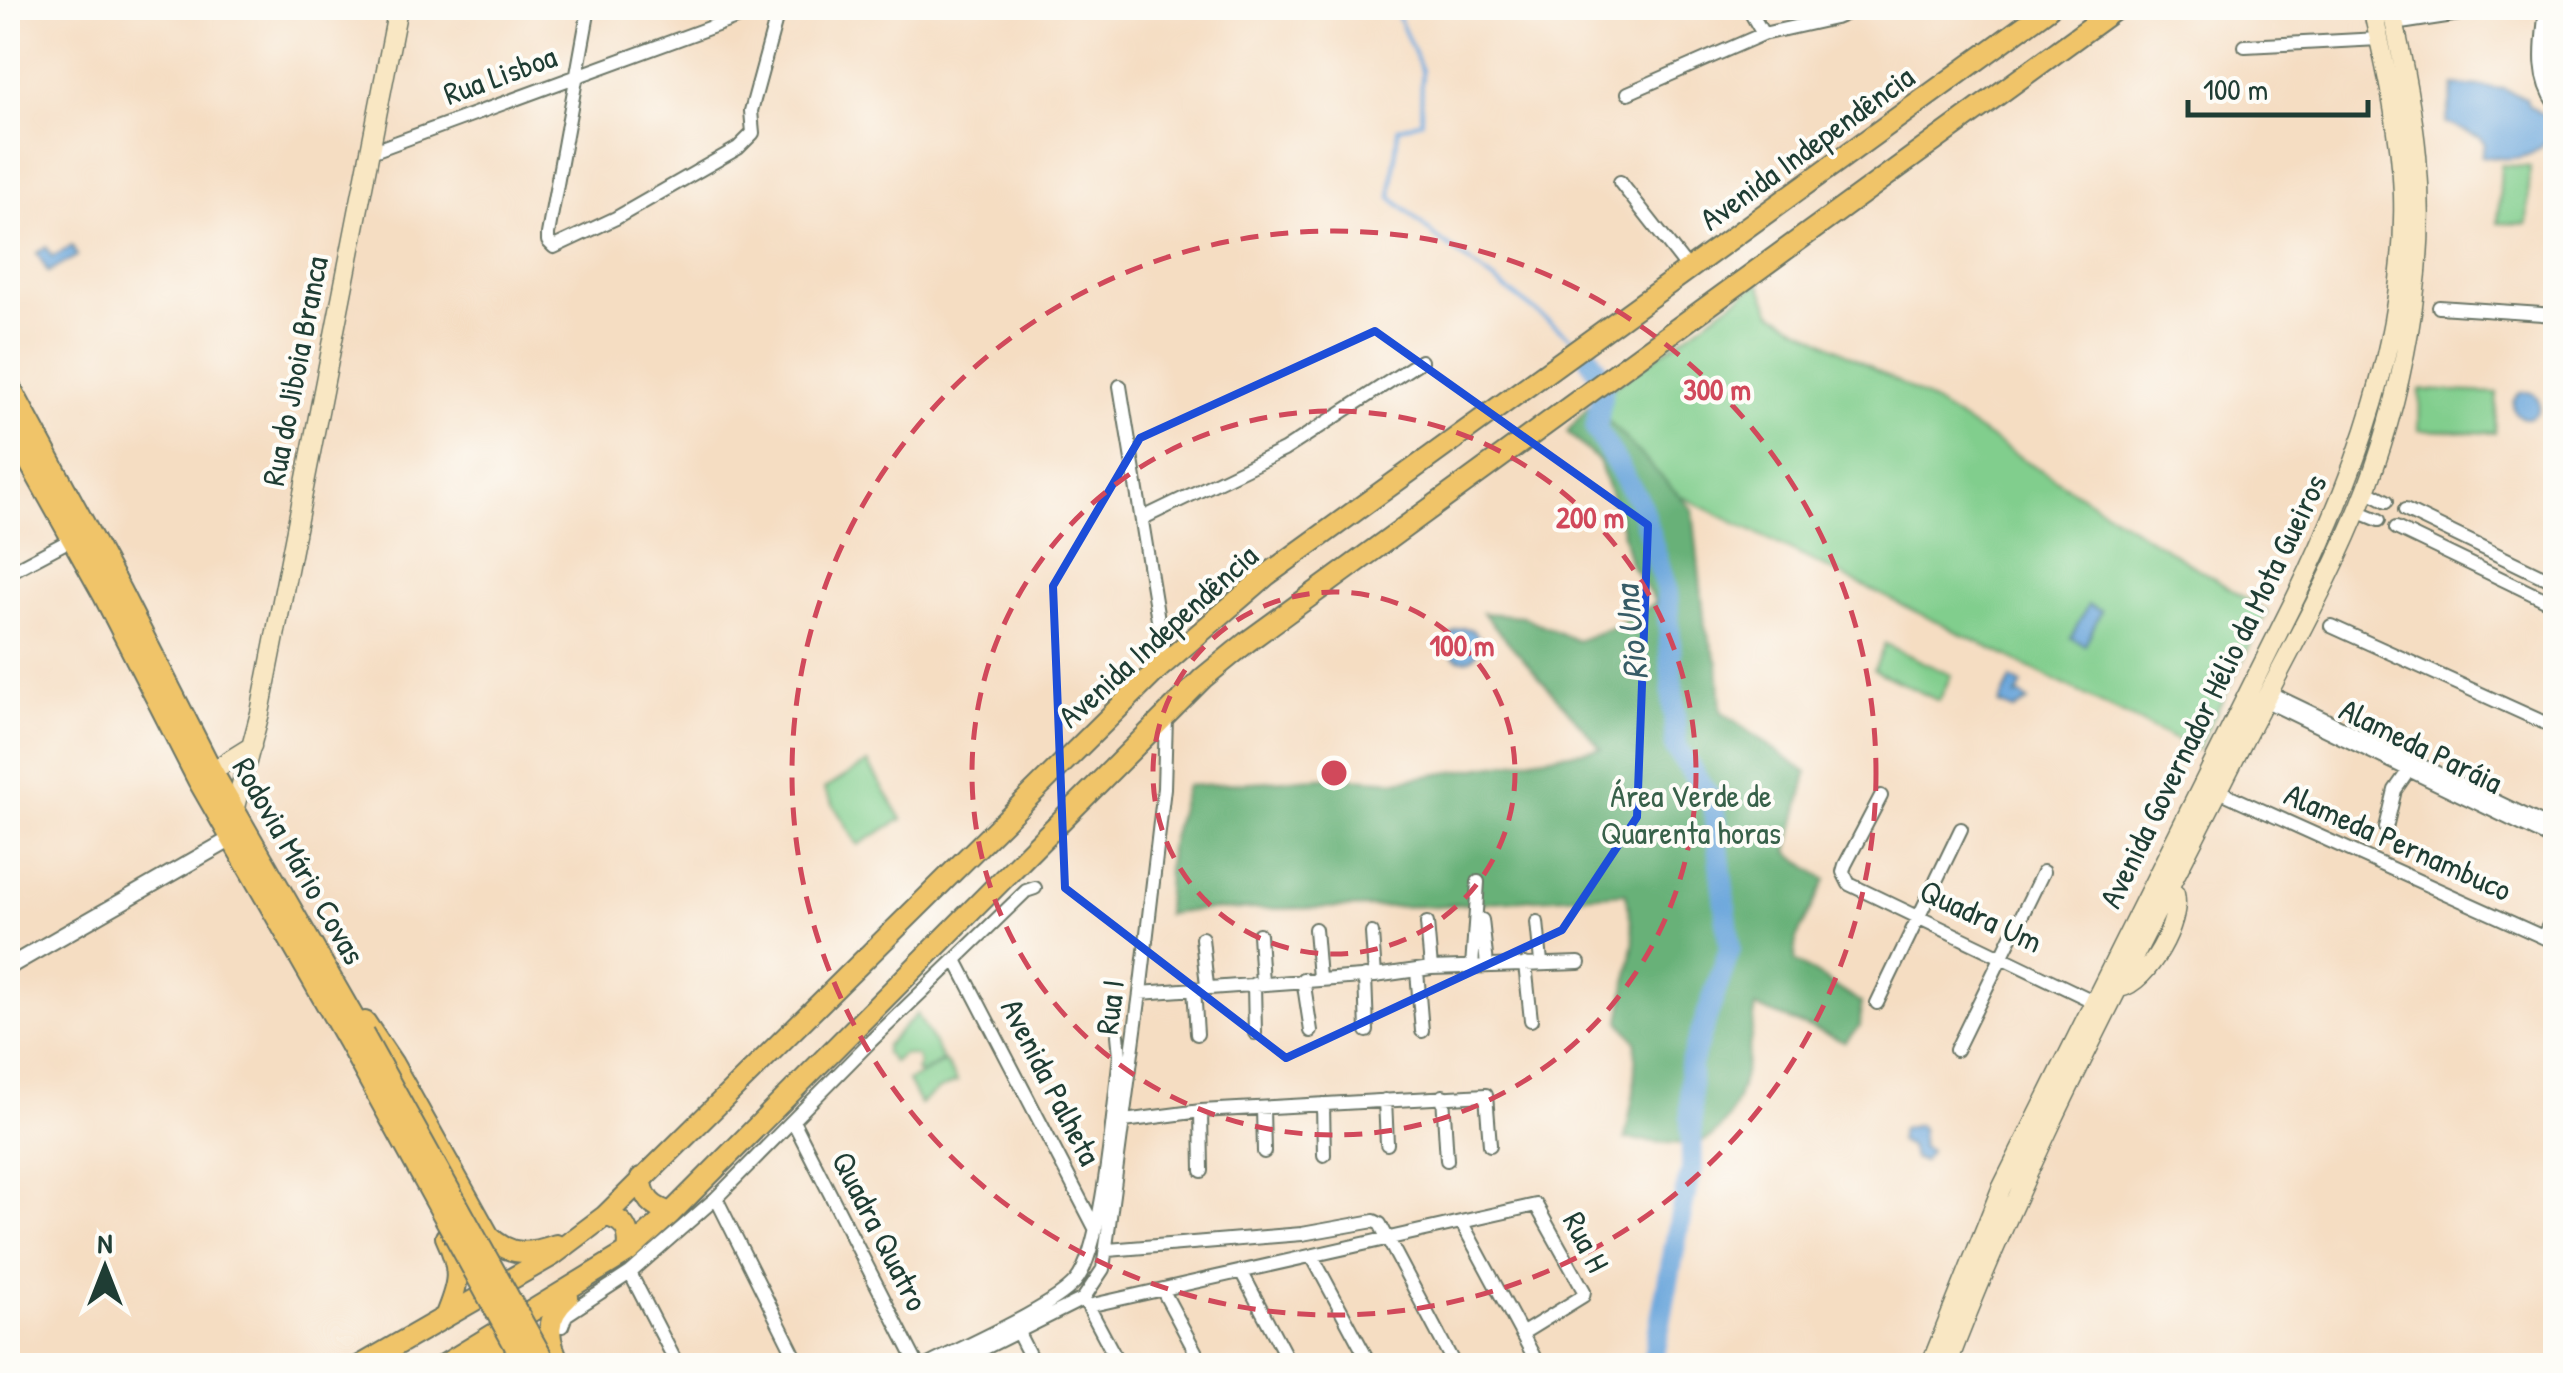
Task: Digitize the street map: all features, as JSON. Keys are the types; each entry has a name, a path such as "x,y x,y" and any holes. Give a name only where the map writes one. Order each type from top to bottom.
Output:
{"main road":[{"name":"Rua do Jiboia Branca","path":"233,825 398,8"},
{"name":"Avenida Independência","path":"360,1366 520,1274 582,1236 605,1216 1146,680 1267,576 2049,8"},
{"name":"Avenida Independência","path":"442,1366 599,1271 629,1262 670,1213 1203,678 1279,616 2117,8"},
{"name":"Avenida Governador Hélio da Mota Gueiros","path":"1930,1366 2002,1189 2095,1002 2162,885 2338,510 2376,396 2397,285 2403,198 2399,144 2372,8"},
{"path":"1946,1366 2033,1160 2120,988 2138,981 2163,942 2177,906 2175,894 2162,885 2219,790 2366,490 2405,352 2421,218 2418,142 2393,16"},
{"name":"Rodovia Mário Covas","path":"8,383 120,590 205,776"},
{"name":"Rodovia Mário Covas","path":"8,424 310,958 460,1203 547,1366"},
{"path":"1170,657 1186,676 1203,678"},
{"path":"1146,680 1162,694 1166,715"},
{"path":"205,776 252,746"},
{"path":"310,958 394,1064 489,1236 514,1253 550,1248 582,1236"},
{"path":"310,958 342,1050 438,1220 456,1260 457,1290 445,1318"},
{"name":"Rodovia Mário Covas","path":"357,1039 526,1366"},
{"path":"642,1178 646,1198 670,1213"},
{"path":"605,1216 625,1226 630,1241 629,1262"},
{"path":"561,1366 550,1338 550,1321 556,1308 599,1271"},
{"path":"474,1347 501,1347 515,1366"}],"street":[{"path":"589,8 548,234 548,242 554,247 616,218 738,148 753,133 751,112 779,8"},
{"name":"Rua Lisboa","path":"368,153 763,8"},
{"path":"1748,8 1763,34"},
{"path":"1628,94 1763,34 1835,18 1859,8"},
{"path":"2393,16 2499,8"},
{"path":"2546,8 2542,75 2556,104"},
{"path":"2245,46 2380,39"},
{"path":"1620,182 1689,270"},
{"path":"2438,307 2556,315"},
{"path":"1143,518 1284,450 1421,361"},
{"path":"1120,386 1170,657"},
{"path":"2366,490 2387,500"},
{"path":"2405,510 2556,582"},
{"path":"2357,511 2379,520"},
{"path":"2396,528 2556,605"},
{"path":"2447,531 2456,560"},
{"path":"8,573 72,539"},
{"path":"2331,626 2556,728"},
{"path":"2266,696 2556,830"},
{"name":"Alameda Paráia","path":"2266,696 2556,841"},
{"name":"Rua I","path":"1086,1302 1108,1250 1164,788 1166,715"},
{"path":"2386,828 2395,790 2408,770"},
{"name":"Alameda Pernambuco","path":"2219,790 2549,940"},
{"name":"Quadra Um","path":"1880,796 1845,865 1845,880 2095,1002"},
{"path":"8,968 233,825"},
{"path":"1877,1003 1962,828"},
{"path":"1956,1050 2043,872"},
{"path":"1478,882 1480,966"},
{"path":"562,1326 566,1315 629,1262 716,1198 1026,892 1036,888"},
{"path":"2549,940 2556,911"},
{"path":"1480,966 1482,920"},
{"path":"1537,922 1541,962"},
{"path":"1422,1031 1427,923"},
{"path":"1315,929 1319,978"},
{"path":"1367,1031 1372,933"},
{"path":"1255,1033 1259,934"},
{"path":"1197,1034 1202,938"},
{"name":"Avenida Palheta","path":"956,960 1096,1231"},
{"path":"1140,993 1424,969 1579,963"},
{"path":"1525,964 1530,1020"},
{"path":"1304,979 1311,1031"},
{"path":"926,1366 1073,1285 1088,1259 1096,1231 1120,1055 1118,1035"},
{"path":"1124,1121 1201,1111 1486,1094 1490,1145"},
{"path":"1444,1096 1447,1160"},
{"path":"1385,1100 1387,1144"},
{"path":"1323,1104 1324,1155"},
{"path":"1262,1108 1264,1152"},
{"path":"1201,1111 1202,1171"},
{"name":"Quadra Quatro","path":"793,1120 918,1366"},
{"path":"716,1198 800,1366"},
{"name":"Rua H","path":"1462,1223 1536,1205 1584,1291 1583,1296 1524,1333"},
{"path":"1108,1250 1302,1234 1374,1221 1380,1224 1455,1366"},
{"path":"949,1366 1086,1302 1163,1291 1462,1223 1539,1366"},
{"path":"1312,1256 1371,1366"},
{"path":"629,1262 678,1366"},
{"path":"1241,1272 1291,1366"},
{"path":"1163,1291 1202,1366"},
{"path":"1086,1302 1120,1366"},
{"path":"1018,1333 1035,1366"}],"highlighted area":[{"path":"1375,331 1648,525 1637,817 1562,930 1286,1058 1065,888 1053,586 1140,438"}],"green space":[{"path":"2501,165 2530,167 2527,224 2498,223"},
{"path":"1759,283 1772,312 1923,396 2267,612 2197,750 1646,479 1605,431 1612,388"},
{"path":"2420,390 2497,393 2495,433 2419,430"},
{"name":"Área Verde de Quarenta horas","path":"1591,403 1693,510 1705,627 1718,663 1721,711 1807,773 1788,852 1826,880 1796,939 1795,961 1861,1003 1860,1026 1845,1042 1756,1007 1734,1106 1712,1136 1696,1143 1625,1139 1634,1092 1636,1041 1620,1021 1634,940 1626,893 1436,906 1199,910 1166,914 1169,849 1186,786 1336,777 1396,781 1601,748 1483,613 1522,616 1577,641 1611,628 1656,603 1630,563 1599,462 1567,432"},
{"path":"1885,644 1951,675 1939,701 1874,670"},
{"path":"868,763 902,819 858,845 824,789"},
{"path":"917,1014 943,1060 920,1074 916,1071 917,1056 903,1054 893,1062 885,1053 885,1046"},
{"path":"945,1062 957,1082 920,1104 908,1081"}],"water":[{"path":"2454,85 2503,89 2526,98 2528,105 2546,117 2551,135 2537,150 2521,157 2482,156 2485,144 2481,138 2446,123"},
{"path":"72,246 77,256 48,272 37,253 46,247 52,257"},
{"path":"2526,392 2535,396 2539,405 2535,414 2526,418 2517,414 2513,405 2517,396"},
{"path":"2088,605 2101,611 2085,645 2071,638"},
{"path":"1464,628 1475,633 1480,644 1475,655 1464,660 1453,655 1448,644 1453,633"},
{"path":"2011,679 2022,685 2016,696 2028,701 2014,710 1999,704"},
{"path":"1918,1125 1922,1130 1921,1147 1930,1151 1923,1162 1913,1158 1910,1146 1899,1141 1902,1129"}],"waterway":[{"name":"Rio Una","path":"1394,8 1422,70 1421,121 1398,129 1391,197 1436,237 1578,343"},
{"name":"Rio Una","path":"1581,346 1604,380 1596,429 1640,503 1667,592 1676,748 1713,803 1730,949 1690,1065 1692,1169 1652,1366"}]}
